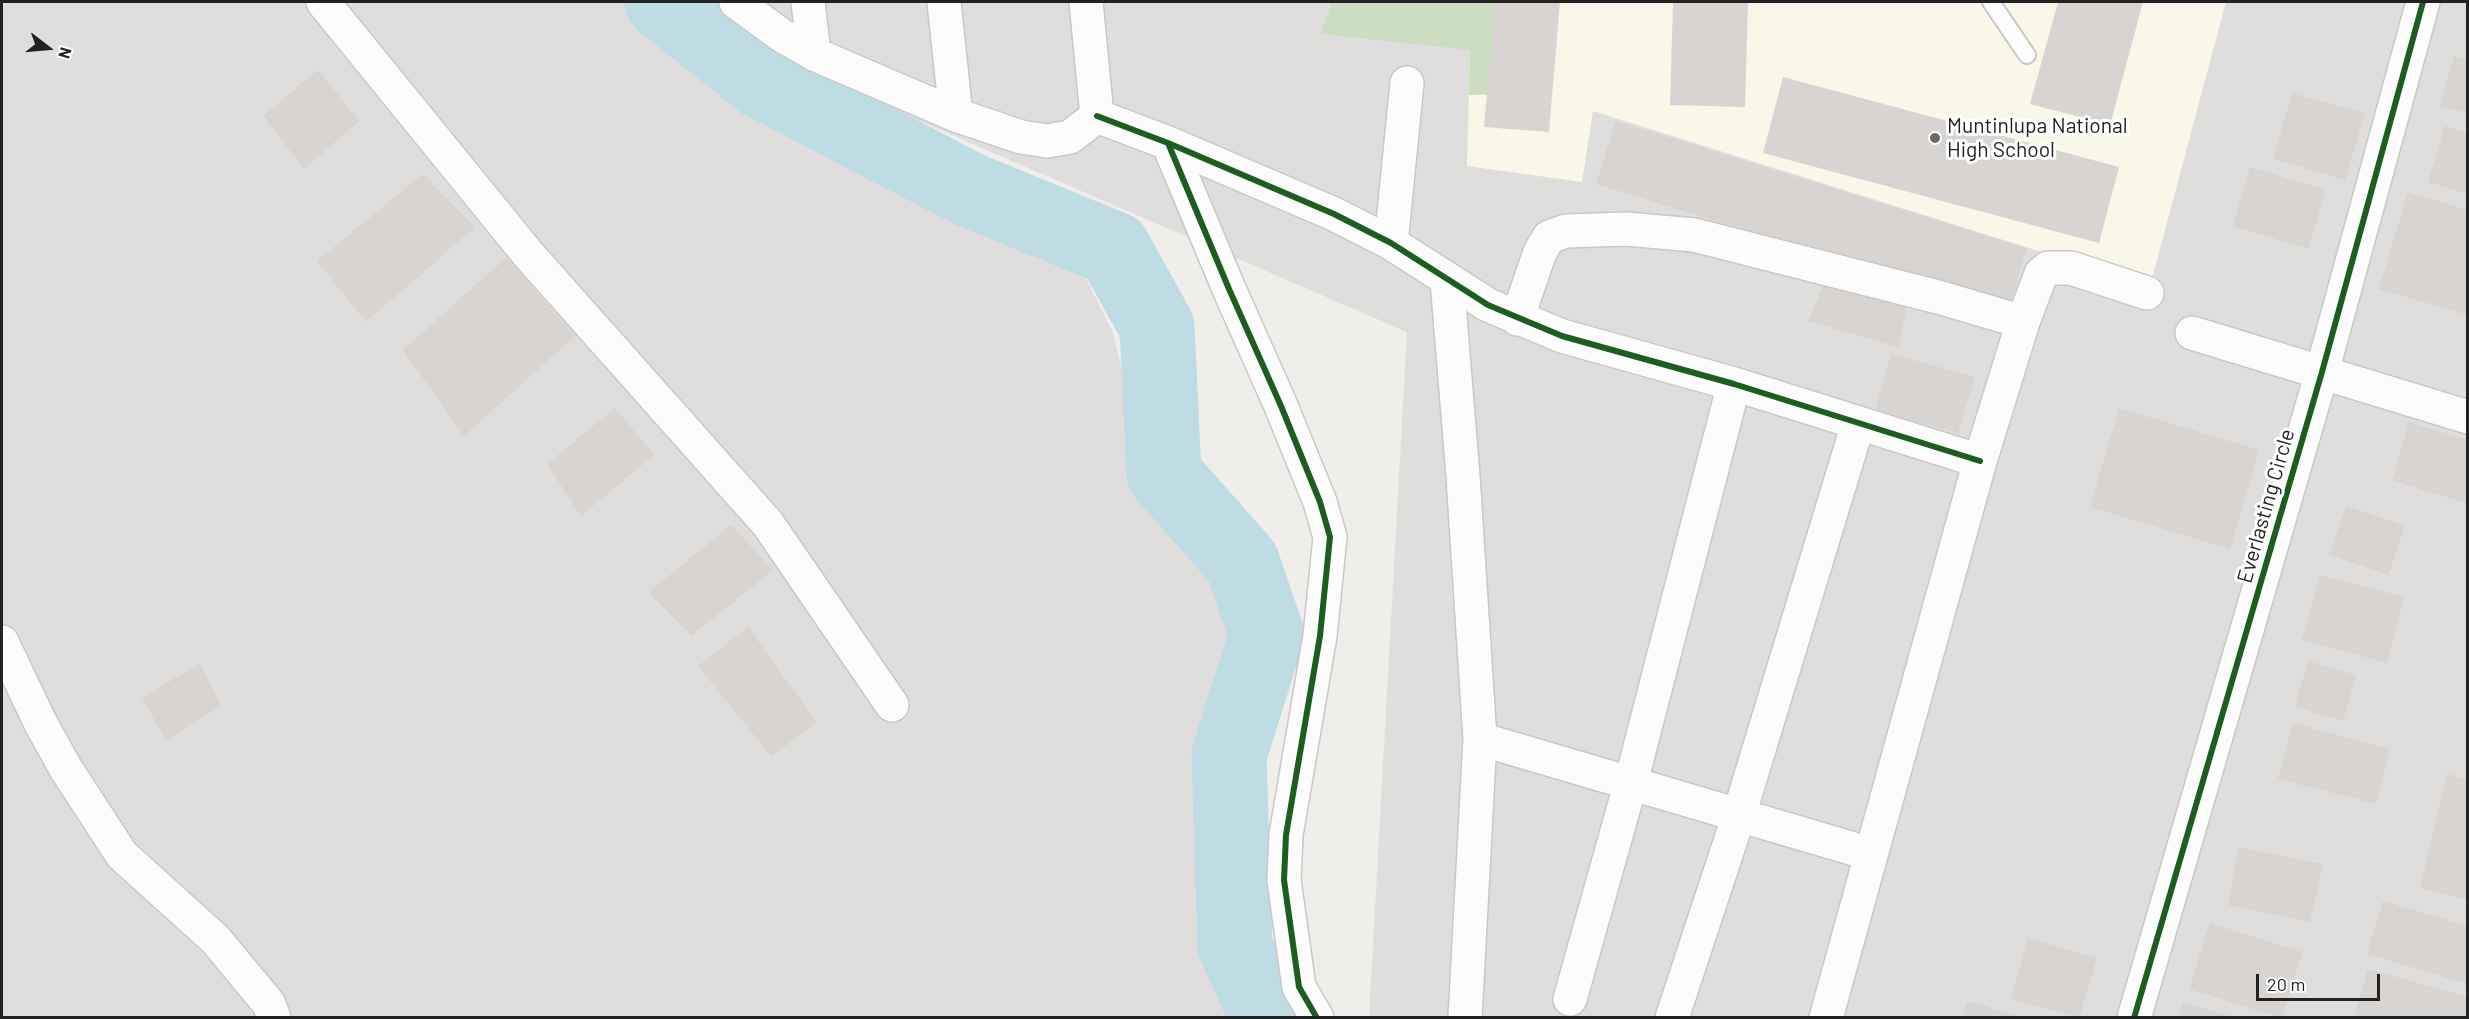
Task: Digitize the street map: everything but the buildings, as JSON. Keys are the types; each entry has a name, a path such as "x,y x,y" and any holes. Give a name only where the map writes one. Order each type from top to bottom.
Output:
{"street":[{"path":"323,2 528,254 768,524 892,705"},
{"path":"736,2 781,35 814,54 956,115 1021,137 1047,141 1070,137 1097,117"},
{"path":"808,2 814,54"},
{"path":"944,2 956,115"},
{"path":"1097,117 1087,17 1112,2"},
{"name":"Everlasting Circle","path":"2134,1017 2322,372 2423,2"},
{"path":"1391,243 1407,83"},
{"path":"1097,117 1168,142 1334,214 1391,243 1447,280 1517,319 1562,336 1734,384 1980,461"},
{"path":"1168,142 1281,406 1320,502 1330,537 1320,636 1286,835 1284,880 1299,987 1317,1017"},
{"path":"1517,319 1540,252 1550,237 1566,231 1626,229 1694,235 1938,297 2023,322"},
{"path":"1826,1017 1980,461 2023,322 2041,274 2048,268 2071,268 2147,293"},
{"path":"1447,280 1463,476 1480,739 1464,1017"},
{"path":"2192,333 2468,417"},
{"path":"1570,999 1631,782 1734,384"},
{"path":"1672,1017 1739,815 1858,424"},
{"path":"2,642 66,769 122,855 215,939 269,1004 274,1017"},
{"path":"1480,739 1871,854"}],"lane":[{"path":"1991,2 2027,55"}],"shaded area":[{"path":"2,2 637,2 731,70 1074,254 1113,333 1137,435 1158,501 1227,575 1233,649 1212,759 1211,841 1202,923 1219,983 1232,1017 2,1017"},
{"path":"710,2 2467,2 2467,1017 1369,1017 1407,332 767,55"},
{"name":"Muntinlupa National High School","path":"1384,2 2226,2 2150,286 1593,111 1582,182 1467,166 1470,50"}],"green space":[{"path":"1332,2 1511,2 1505,94 1469,95 1470,50 1321,34"}],"waterway":[{"path":"662,2 763,82 970,190 1114,249 1157,327 1164,474 1242,562 1267,635 1229,755 1235,946 1268,1018"}],"cycle path":[{"path":"2134,1018 2322,372 2423,2"},
{"path":"1097,116 1168,143 1334,214 1391,243 1488,305 1562,336 1734,384 1980,461"},
{"path":"1168,143 1281,406 1320,502 1330,537 1320,636 1286,835 1284,880 1299,987 1317,1018"}],"place":[{"name":"Muntinlupa National High School","path":"1935,138"}]}
